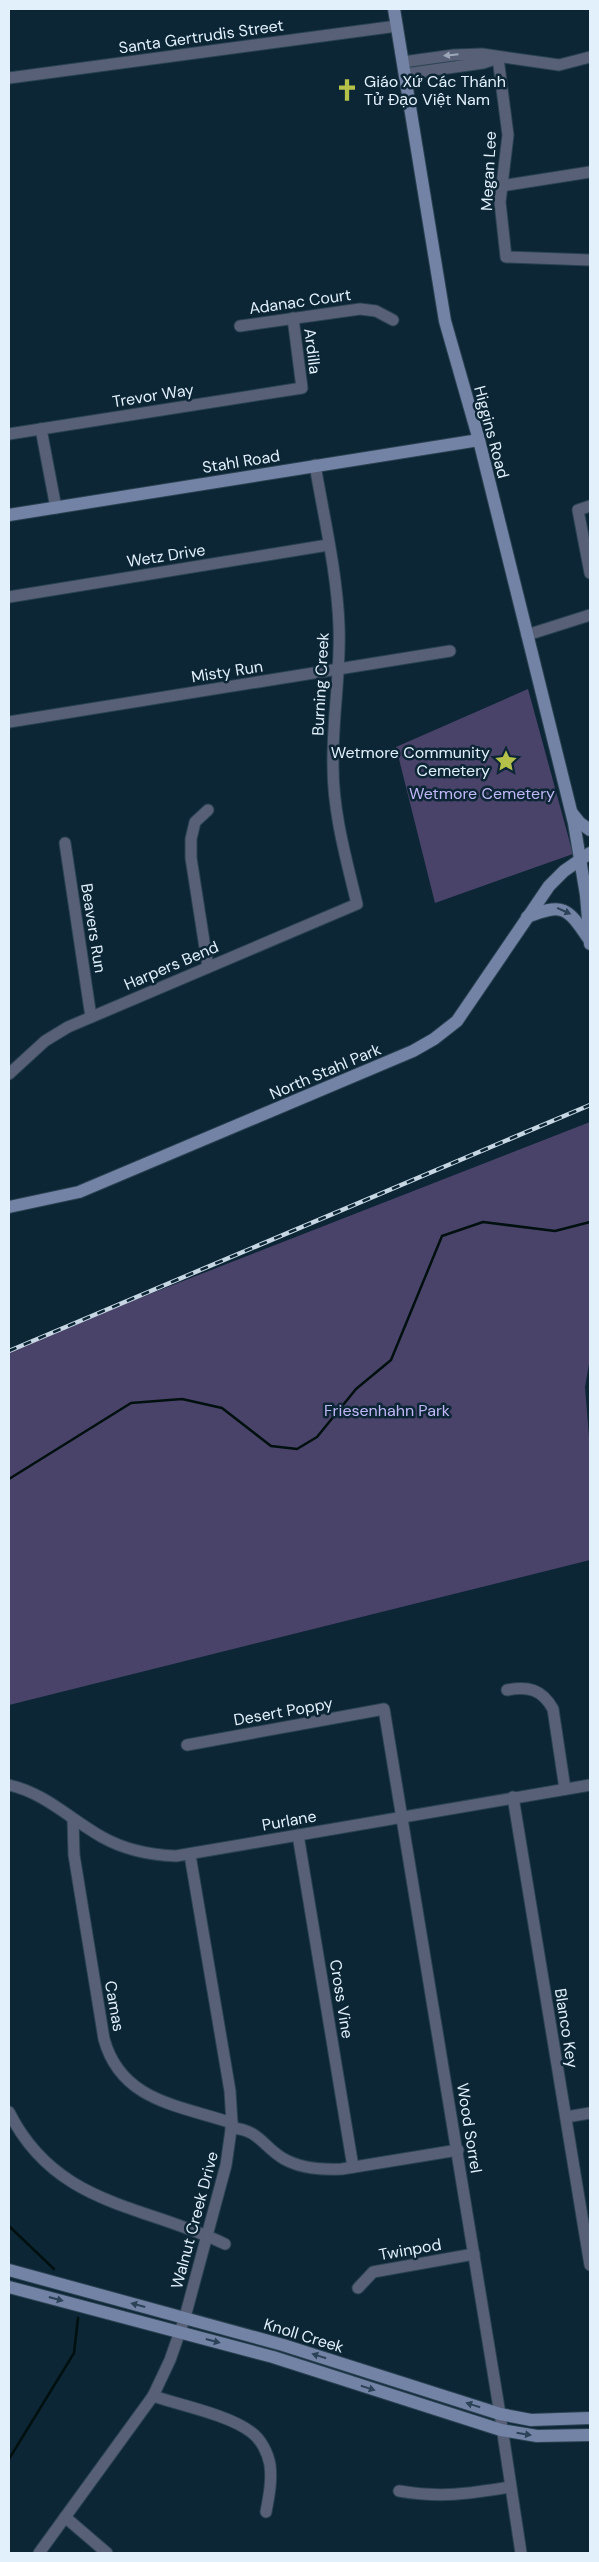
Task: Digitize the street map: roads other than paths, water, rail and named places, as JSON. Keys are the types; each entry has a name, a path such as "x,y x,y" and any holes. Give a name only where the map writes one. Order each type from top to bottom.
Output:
{"street":[{"name":"Higgins Road","path":"394,9 445,321 479,440 571,811 585,857 587,905"},
{"name":"Santa Gertrudis Street","path":"9,78 397,26"},
{"path":"404,68 454,55 482,54 559,66 590,57"},
{"name":"Megan Lee","path":"498,58 508,135 500,202 506,257 590,260"},
{"path":"501,186 590,172"},
{"name":"Adanac Court","path":"240,326 360,310 376,311 393,320"},
{"name":"Ardilla","path":"293,318 302,388"},
{"name":"Trevor Way","path":"9,434 302,388"},
{"path":"41,429 56,508"},
{"name":"Stahl Road","path":"9,515 479,440"},
{"name":"Burning Creek","path":"315,465 338,602 333,766 335,801 340,836 357,904"},
{"path":"590,506 578,510 590,573"},
{"name":"Wetz Drive","path":"9,597 328,545"},
{"path":"527,635 590,615"},
{"name":"Misty Run","path":"9,722 450,651"},
{"path":"208,810 195,822 190,849 208,967"},
{"path":"571,811 580,823 590,830"},
{"name":"Beavers Run","path":"65,843 91,1017"},
{"name":"North Stahl Park","path":"9,1207 79,1192 413,1051 434,1039 457,1021 549,886 585,857"},
{"path":"590,890 587,905 590,942"},
{"name":"Harpers Bend","path":"9,1074 56,1034 91,1017 357,904"},
{"path":"527,917 551,908 566,910 574,917 590,942"},
{"path":"507,1690 531,1688 547,1699 554,1716 565,1789"},
{"name":"Desert Poppy","path":"188,1745 384,1709"},
{"name":"Wood Sorrel","path":"384,1709 458,2150 521,2553"},
{"name":"Purlane","path":"9,1785 22,1788 46,1799 102,1837 130,1849 160,1855 190,1855 402,1816 590,1785"},
{"name":"Blanco Key","path":"513,1798 590,2265"},
{"name":"Camas","path":"73,1819 75,1865 104,2039 112,2061 125,2080 137,2090 151,2097 231,2126 247,2129 283,2158 306,2168 326,2170 354,2167 458,2150"},
{"name":"Cross Vine","path":"298,1835 354,2167"},
{"name":"Walnut Creek Drive","path":"39,2553 153,2396 181,2332 226,2165 231,2126 230,2091 190,1855"},
{"path":"9,2112 35,2151 49,2165 80,2188 119,2206 207,2236 224,2244"},
{"path":"566,2117 590,2113"},
{"name":"Twinpod","path":"358,2288 370,2274 378,2270 474,2254"},
{"name":"Knoll Creek","path":"9,2270 284,2345 500,2414 531,2420 590,2418"},
{"name":"Knoll Creek","path":"9,2287 273,2357 501,2430 537,2436 590,2435"},
{"path":"153,2396 239,2424 252,2433 263,2446 269,2464 271,2478 266,2512"},
{"path":"399,2491 449,2496 510,2487"},
{"path":"65,2517 107,2553"}],"waterway":[{"path":"9,1479 131,1403 182,1399 222,1408 271,1446 297,1449 317,1437 356,1389 391,1360 442,1236 483,1222 555,1231 590,1222"},
{"path":"9,2226 54,2269"},
{"path":"9,2459 74,2353 78,2318"}],"railway":[{"path":"9,1351 590,1105"}],"place":[{"name":"Giáo Xứ Các Thánh Tử Đạo Việt Nam","path":"347,90"},
{"name":"Wetmore Community Cemetery","path":"506,761"}],"park label":[{"name":"Wetmore Cemetery","path":"482,793"},
{"name":"Friesenhahn Park","path":"387,1410"}]}
